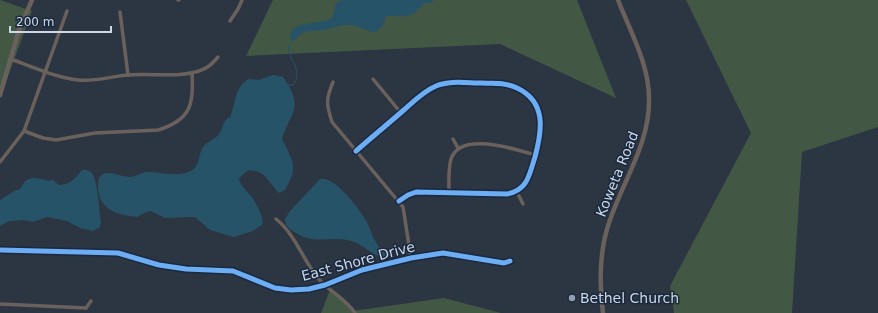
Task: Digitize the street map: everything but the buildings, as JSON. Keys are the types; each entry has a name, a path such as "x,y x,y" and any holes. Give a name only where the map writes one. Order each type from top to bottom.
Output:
{"street":[{"path":"0,95 19,30 32,0"},
{"path":"230,20 238,9 242,0"},
{"name":"Koweta Road","path":"603,313 601,263 604,242 614,208 638,156 644,138 649,112 646,74 618,0"},
{"path":"0,162 24,131 67,11"},
{"path":"120,12 128,75"},
{"path":"10,59 78,80 94,80 128,75 192,73 210,67 218,57"},
{"path":"24,131 43,138 56,140 77,135 158,130 170,127 181,120 190,109 193,92 192,73"},
{"path":"373,79 401,112"},
{"path":"333,82 327,98 328,109 332,122 403,207 411,258"},
{"path":"356,151 422,94 436,86 453,82 507,84 518,88 530,97 539,111 542,126 528,179 517,192 507,194 416,192 408,194 399,201"},
{"path":"453,140 458,148"},
{"path":"449,193 451,159 458,148 468,144 500,145 535,155"},
{"path":"517,192 523,204"},
{"path":"276,219 291,234 309,266 325,285 346,301 355,313"},
{"name":"East Shore Drive","path":"0,250 118,253 159,265 186,269 233,271 275,288 291,290 309,289 325,285 362,270 411,258 443,253 504,263 510,261"},
{"path":"86,308 91,301"},
{"path":"0,304 86,308"},
{"path":"86,308 88,313"}],"green space":[{"path":"0,0 32,11 0,98"},
{"path":"273,0 577,0 616,98 500,44 246,56"},
{"path":"686,0 878,0 878,127 802,152 792,313 674,313 670,286 751,133"},
{"path":"330,290 340,295 353,311 444,298 501,313 321,313"}],"water":[{"path":"341,0 434,0 431,3 424,3 412,15 386,16 384,24 377,31 372,32 353,25 343,25 324,30 309,31 300,34 296,40 290,39 291,33 294,29 300,26 332,18 336,4"},
{"path":"273,75 283,77 295,102 282,139 293,164 293,169 292,175 285,190 279,193 266,177 258,172 247,171 239,178 258,209 263,222 262,225 253,231 234,237 210,230 195,217 165,218 151,211 137,217 123,215 110,210 101,201 98,186 99,179 106,173 131,177 146,172 180,174 194,169 203,147 217,136 221,131 224,122 230,117 238,91 244,82 249,79 259,80"},
{"path":"82,170 88,170 91,172 95,181 101,222 100,227 93,231 80,228 67,221 47,217 33,222 24,220 9,221 0,226 0,200 16,190 19,190 26,181 31,178 38,178 50,181 53,180 59,185 67,184"},
{"path":"320,179 326,179 332,182 352,201 367,222 377,244 386,255 385,258 354,242 337,239 320,240 304,237 295,233 286,225 285,219 290,211"}],"waterway":[{"path":"288,85 293,85 297,72 289,50 289,45 293,40"}],"cycle path":[{"path":"356,151 419,96 441,84 459,82 508,85 513,86 527,94 533,101 538,109 540,118 539,137 529,176 524,185 519,189 507,194 416,192 399,201"},
{"path":"0,250 118,253 159,265 186,269 233,271 275,288 291,290 309,289 325,285 362,270 411,258 443,253 504,263 510,261"}],"place":[{"name":"Bethel Church","path":"572,298"}]}
